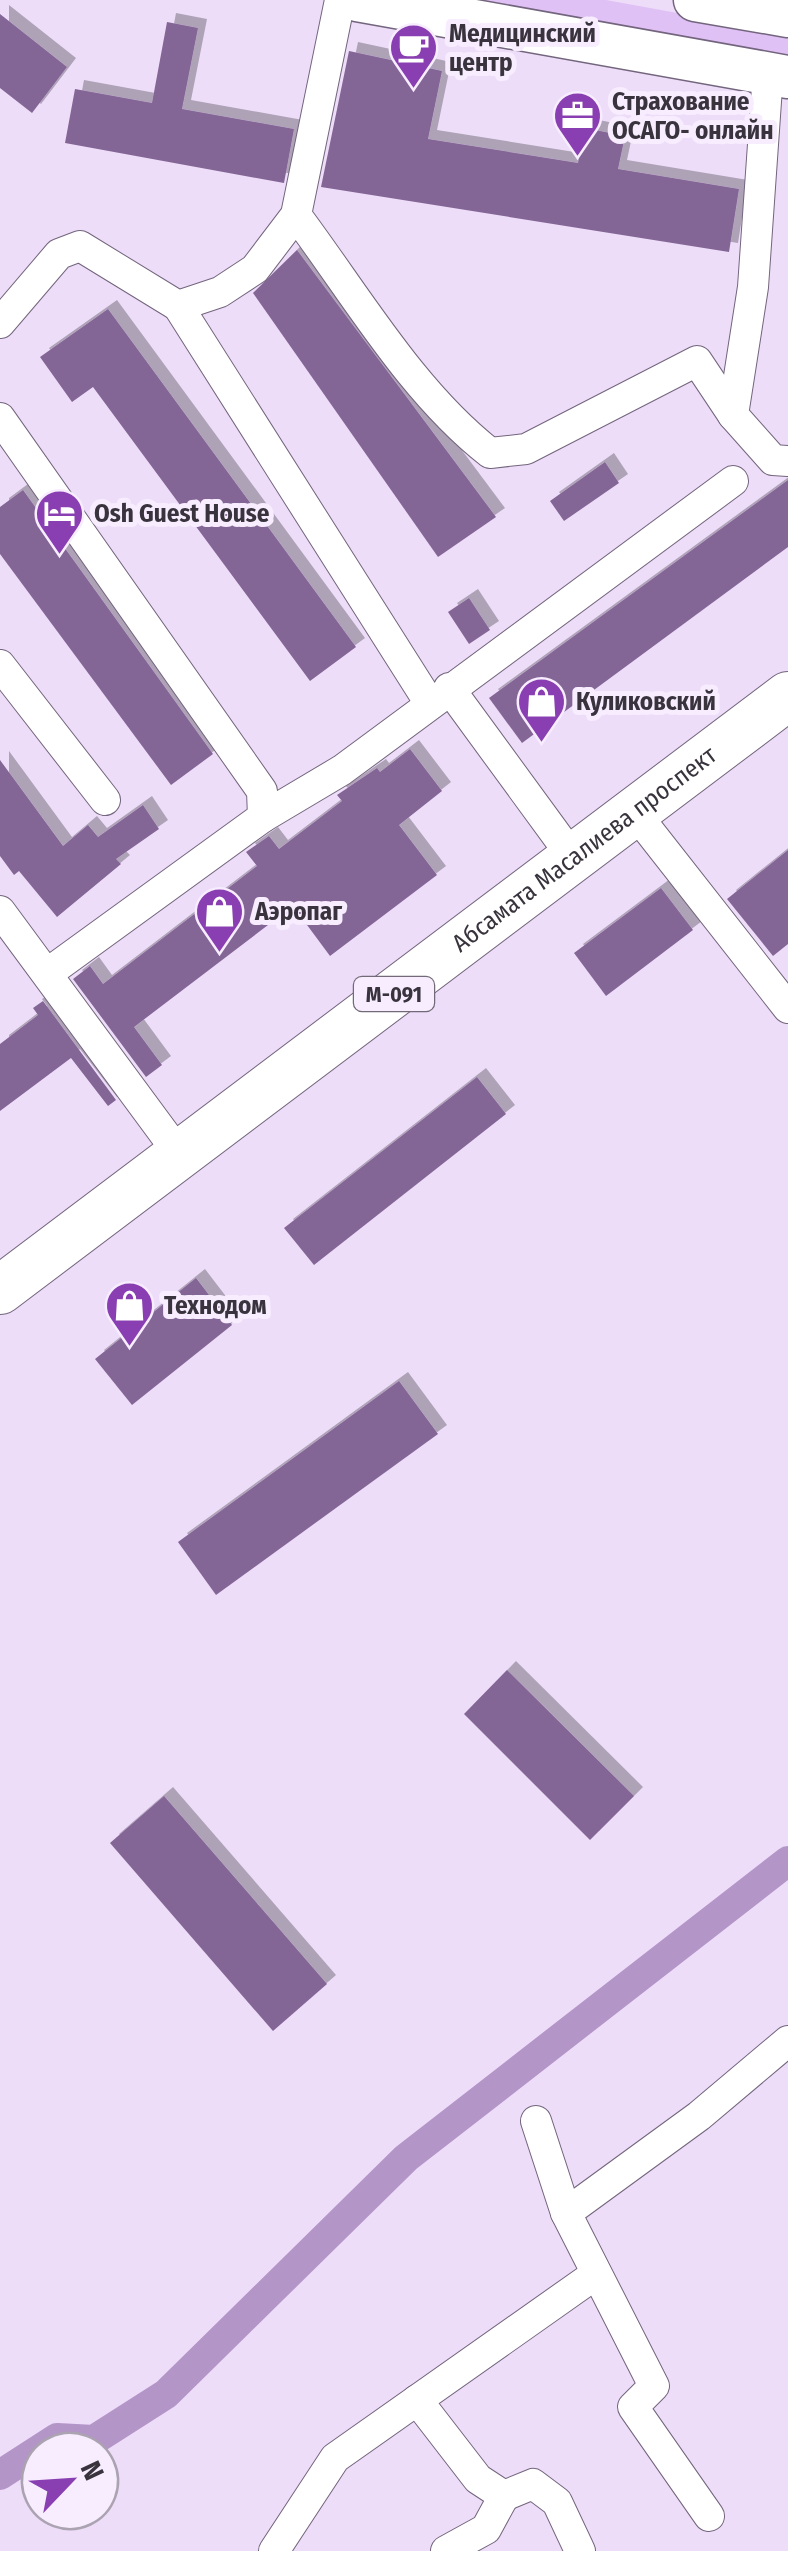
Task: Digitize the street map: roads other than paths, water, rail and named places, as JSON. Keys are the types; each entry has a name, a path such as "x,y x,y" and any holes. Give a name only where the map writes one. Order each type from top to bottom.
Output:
{"main road":[{"path":"357,0 778,75"},
{"path":"695,0 788,16"},
{"name":"Абсамата Масалиева проспект","path":"0,1290 788,696"}],"street":[{"path":"178,306 220,292 255,268 296,215 340,0"},
{"path":"733,415 753,287 778,75"},
{"path":"296,215 427,391 458,428 490,452 526,449 697,361 733,415 773,460 788,461"},
{"path":"0,323 59,254 80,246 178,306 439,695 574,860"},
{"path":"0,418 262,791 264,816"},
{"path":"48,974 264,816 342,770 733,482"},
{"path":"0,666 106,800"},
{"path":"634,813 788,1008"},
{"path":"0,911 180,1154"},
{"path":"566,2212 698,2116 788,2041"},
{"path":"536,2120 566,2212 654,2386 633,2408 709,2516"},
{"path":"274,2551 335,2458 596,2274"},
{"path":"417,2400 478,2479 504,2496"},
{"path":"446,2551 486,2529 504,2496 533,2484 557,2502 580,2551"}],"waterway":[{"path":"0,2475 57,2438 94,2440 166,2394 406,2158 788,1861"}],"place":[{"name":"Медицинский центр","path":"414,90"},
{"name":"Страхование ОСАГО- онлайн","path":"577,158"},
{"name":"Osh Guest House","path":"59,556"},
{"name":"Куликовский","path":"541,744"},
{"name":"Аэропаг","path":"220,954"},
{"name":"Технодом","path":"129,1348"}]}
